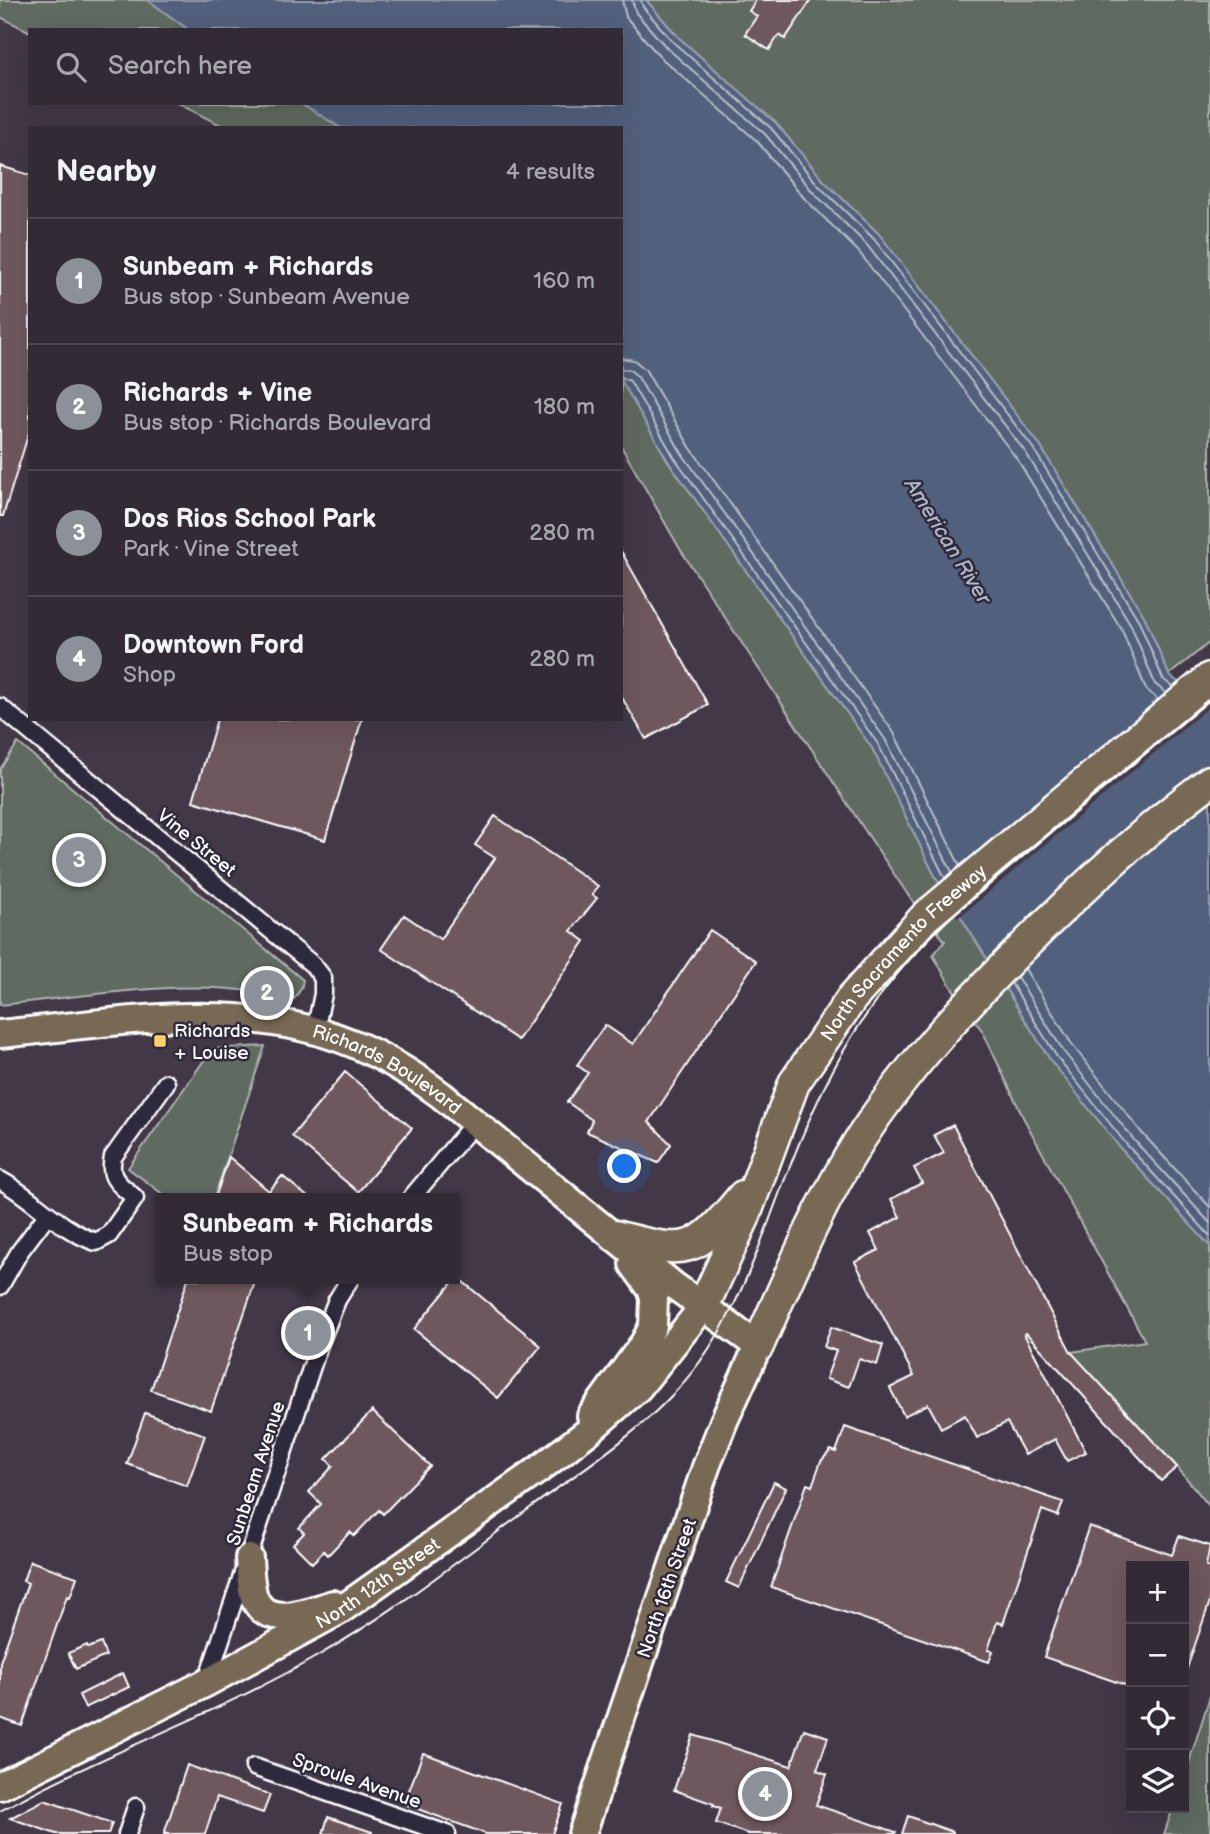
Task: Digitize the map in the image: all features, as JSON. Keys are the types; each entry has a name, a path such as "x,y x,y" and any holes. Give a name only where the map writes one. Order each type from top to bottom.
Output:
{"highway":[{"name":"North Sacramento Freeway","path":"709,1295 759,1176 794,1083 852,998 925,917 1210,678"},
{"path":"758,1346 843,1169 884,1105 951,1021 1086,886 1210,781"},
{"path":"615,1236 675,1249 700,1241 715,1229 759,1176"}],"main road":[{"name":"Richards Boulevard","path":"0,1034 198,1016 284,1023 353,1043 405,1070 475,1122 615,1236 709,1295 758,1346"},
{"path":"570,1446 651,1334 655,1319 651,1289 615,1236"},
{"name":"North 12th Street","path":"0,1786 206,1683 308,1629 361,1595 570,1446 638,1388 709,1295"},
{"name":"North 16th Street","path":"582,1834 711,1455 758,1346"},
{"path":"249,1558 254,1596 263,1609 275,1616 302,1614 361,1595"}],"street":[{"name":"Vine Street","path":"0,707 313,965 323,978 315,1031"},
{"path":"0,1180 77,1236 96,1242 109,1235 135,1198 113,1178 113,1157 166,1083"},
{"path":"415,1193 475,1122"},
{"path":"0,1286 20,1251 47,1215"},
{"name":"Sunbeam Avenue","path":"206,1683 319,1345 347,1284"},
{"name":"Sproule Avenue","path":"254,1767 447,1834"},
{"path":"127,1834 136,1807"}],"green space":[{"path":"0,0 148,0 186,28 28,28 28,31 0,17"},
{"path":"646,0 1210,0 1210,642 1169,675 1145,618 1039,444 879,234 823,180 776,123 678,37"},
{"path":"181,105 304,105 338,126 222,126"},
{"path":"623,383 668,461 872,748 934,874 1051,1061 1122,1150 1210,1246 1210,1507 1177,1467 1071,1352 1145,1341 1024,1119 983,1032 933,955 945,941 908,895 680,549 623,449"},
{"path":"18,743 303,980 294,999 220,988 183,988 146,989 0,1005 0,769"},
{"path":"265,1046 216,1193 161,1193 128,1168 212,1049"},
{"path":"1210,1696 1210,1834 1164,1834 1171,1813 1189,1813 1189,1762"}],"water":[{"name":"American River","path":"148,0 646,0 678,37 776,123 823,180 879,234 1039,444 1145,618 1169,675 1210,706 1210,1246 1122,1150 1051,1061 934,874 872,748 668,461 623,383 623,126 338,126 304,105 623,105 623,28 186,28"}],"pier":[{"path":"1181,681 1210,702 1210,706 958,918 937,885"}],"building":[{"path":"756,0 811,0 785,39 779,35 769,50 745,34 757,16 749,11"},
{"path":"0,166 28,174 28,435 3,516 0,516"},
{"path":"623,555 708,705 646,739 623,699"},
{"path":"216,721 361,721 325,840 193,801"},
{"path":"495,816 598,886 592,895 597,898 571,931 585,941 518,1040 381,949 404,915 440,939 495,858 475,845"},
{"path":"710,930 756,961 649,1122 671,1144 658,1163 587,1132 592,1120 567,1102 588,1073 577,1065 605,1025 633,1044"},
{"path":"345,1072 412,1128 358,1192 292,1136"},
{"path":"953,1125 1071,1352 1177,1467 1161,1481 1026,1333 1024,1334 1086,1452 1067,1461 1055,1439 1025,1455 1007,1422 977,1438 965,1415 941,1428 928,1404 904,1416 890,1388 914,1376 855,1262 879,1250 870,1233 900,1217 891,1199 922,1183 914,1168 944,1153 934,1135"},
{"path":"229,1157 269,1191 282,1176 303,1193 217,1193"},
{"path":"460,1279 541,1346 498,1398 414,1329 451,1284 460,1284"},
{"path":"186,1284 254,1284 211,1411 151,1390"},
{"path":"831,1327 883,1345 877,1365 859,1359 849,1387 826,1379 836,1351 824,1347"},
{"path":"372,1411 430,1466 383,1514 379,1510 354,1536 350,1532 328,1555 324,1551 312,1563 293,1544 304,1533 299,1528 321,1504 309,1492 333,1466 326,1459"},
{"path":"145,1413 205,1435 187,1486 127,1464"},
{"path":"845,1427 1063,1502 1058,1516 1042,1510 1003,1624 997,1622 988,1650 993,1651 989,1662 771,1587 807,1484 812,1486 821,1461 831,1450 836,1452"},
{"path":"774,1482 786,1488 739,1588 726,1582"},
{"path":"1089,1526 1172,1555 1179,1536 1210,1546 1206,1566 1210,1568 1210,1601 1189,1662 1189,1561 1126,1561 1126,1685 1044,1657"},
{"path":"30,1561 77,1577 70,1597 67,1596 22,1726 0,1718 0,1662 28,1583 23,1581"},
{"path":"101,1643 106,1656 76,1669 68,1653 87,1645 88,1648"},
{"path":"123,1673 129,1687 85,1708 79,1695"},
{"path":"804,1729 828,1737 817,1770 827,1774 816,1805 896,1832 895,1834 748,1834 716,1823 721,1808 674,1790 693,1735 791,1766"},
{"path":"423,1753 563,1804 552,1834 486,1834 404,1804"},
{"path":"187,1765 270,1795 263,1813 217,1797 205,1834 164,1834"},
{"path":"44,1800 112,1823 108,1834 56,1834 10,1818"},
{"path":"908,1816 953,1832 953,1834 902,1834"},
{"path":"328,1817 372,1832 372,1834 323,1834"}],"tram line":[{"path":"0,1811 77,1771 276,1679 370,1624 587,1467 660,1408 710,1347 737,1299 821,1094 853,1035 873,1005 918,951 966,903 1210,698"}],"place":[{"name":"Dos Rios School Park","path":"79,860"},
{"name":"Richards + Vine","path":"267,993"},
{"name":"Richards + Louise","path":"160,1041"},
{"name":"Sunbeam + Richards","path":"308,1333"},
{"name":"Downtown Ford","path":"765,1794"}]}
